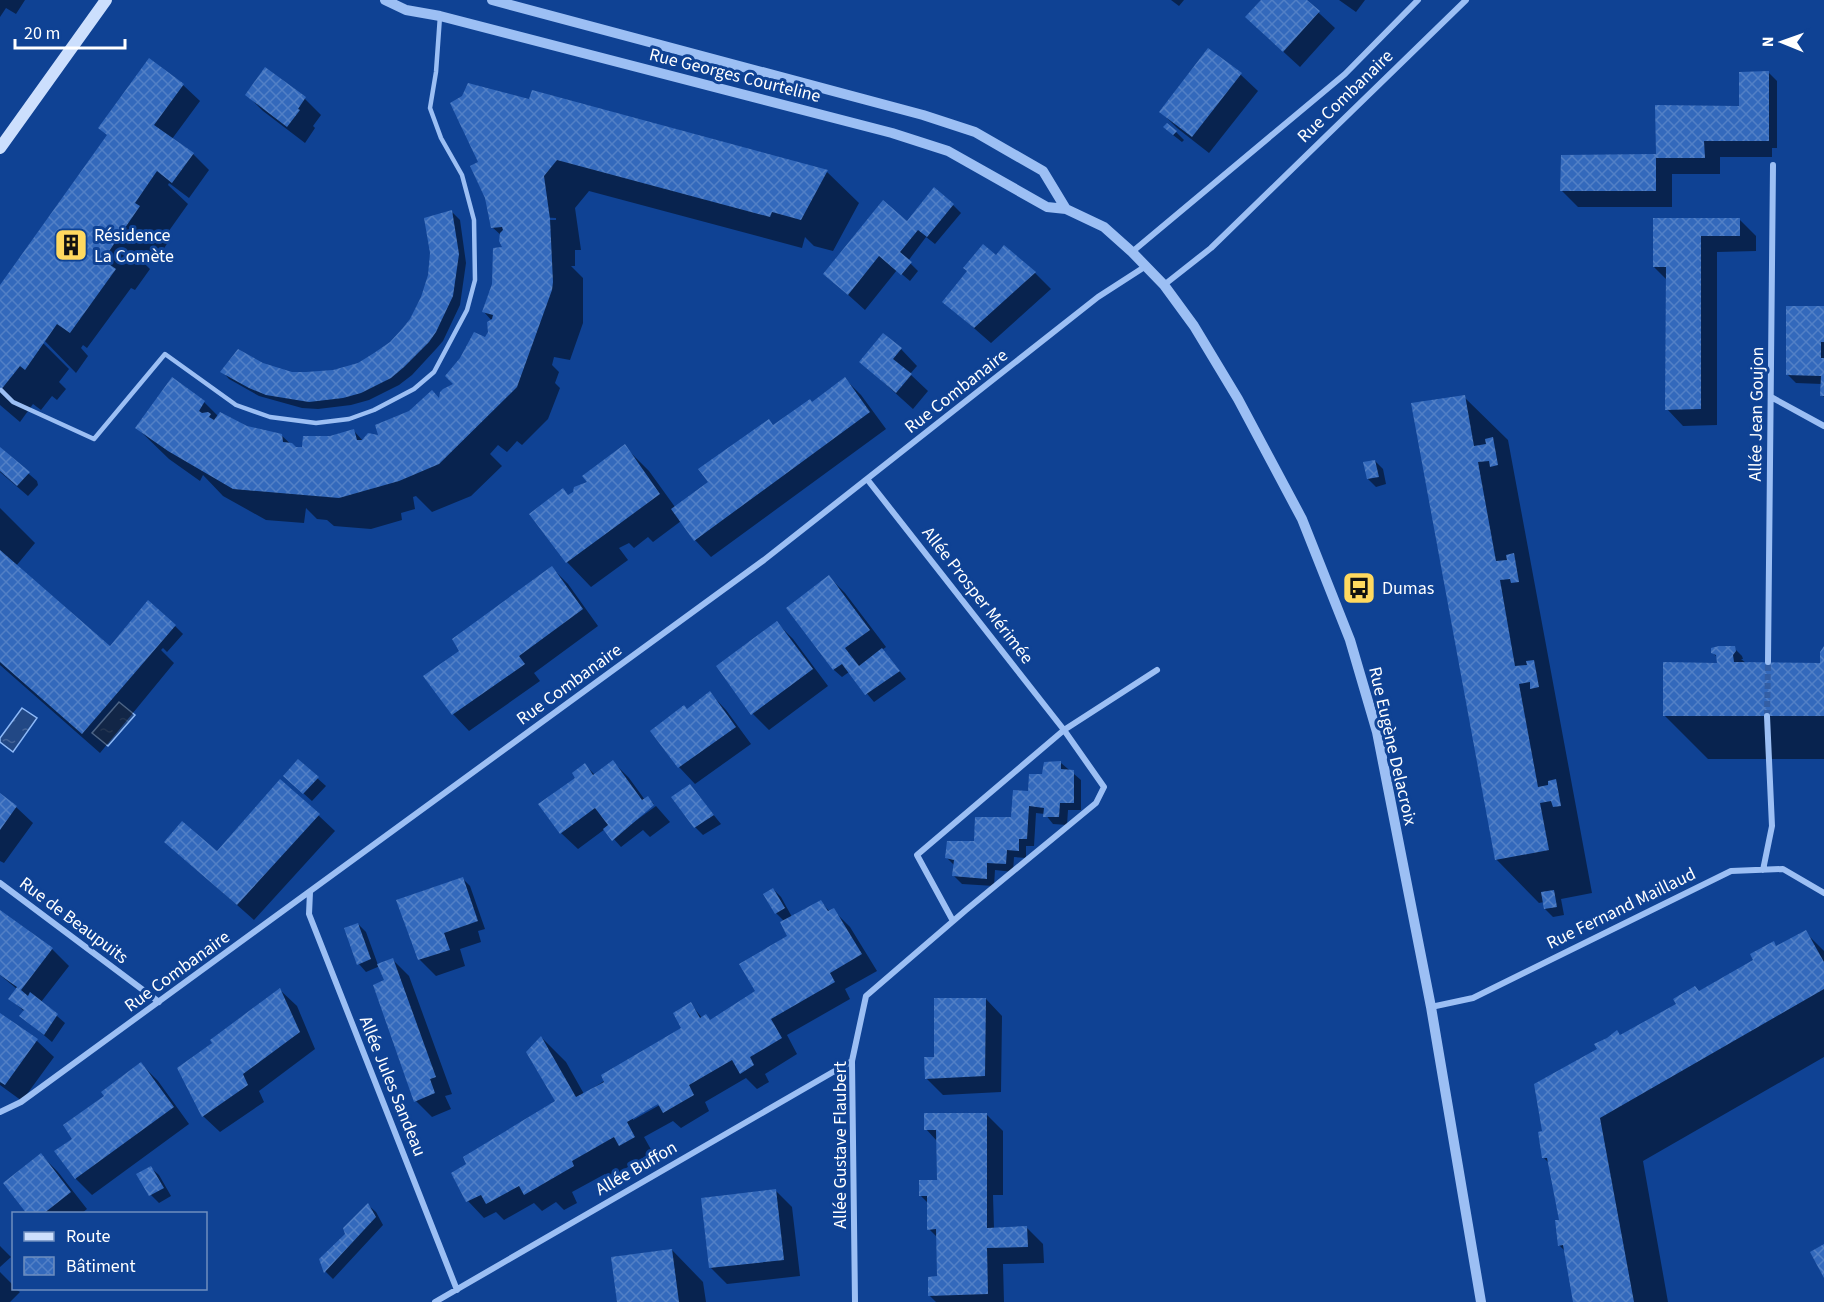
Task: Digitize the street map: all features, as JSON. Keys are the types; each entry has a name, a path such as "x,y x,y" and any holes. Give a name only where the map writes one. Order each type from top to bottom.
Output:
{"main road":[{"path":"0,148 106,0"}],"street":[{"name":"Rue Georges Courteline","path":"385,0 406,10 440,16 892,133 948,151 1047,207 1066,209 1104,227 1131,252"},
{"name":"Rue Georges Courteline","path":"492,0 923,115 975,132 1043,171 1066,209"},
{"name":"Rue Combanaire","path":"1131,252 1337,82 1418,0"},
{"name":"Rue Combanaire","path":"1164,285 1211,248 1466,0"},
{"name":"Allée Jean Goujon","path":"1768,662 1773,165"},
{"name":"Rue Eugène Delacroix","path":"1131,252 1164,285 1194,326 1238,399 1302,519 1350,640 1377,732 1431,1007 1481,1302"},
{"name":"Rue Combanaire","path":"0,1112 21,1102 765,561 1098,297 1146,266"},
{"path":"1772,397 1824,426"},
{"name":"Allée Prosper Mérimée","path":"867,479 1064,730"},
{"path":"953,921 917,855 1064,730 1157,670"},
{"path":"1762,870 1773,826 1767,716"},
{"name":"Allée Gustave Flaubert","path":"855,1302 852,1061 866,996 1096,803 1104,787 1064,730"},
{"name":"Rue Fernand Maillaud","path":"1431,1007 1473,998 1731,871 1783,869 1824,893"},
{"name":"Rue de Beaupuits","path":"0,883 159,1002"},
{"name":"Allée Jules Sandeau","path":"310,892 309,914 457,1290"},
{"name":"Allée Buffon","path":"435,1302 852,1061"}],"lane":[{"path":"1,390 14,402 94,439 165,354 236,405 270,417 316,423 349,419 374,410 414,389 434,372 467,310 475,280 474,220 462,175 441,138 430,108 436,72 440,16"}],"water":[{"path":"119,702 135,715 108,746 92,733"},
{"path":"22,708 37,718 13,752 0,742 0,738"}],"building":[{"path":"1261,0 1307,0 1320,11 1283,52 1245,17"},
{"path":"1208,48 1242,73 1192,137 1159,112"},
{"name":"Résidence La Comète","path":"149,58 184,84 154,125 194,153 172,183 157,171 135,203 140,206 103,260 116,269 70,333 57,324 25,370 20,366 0,391 0,285 107,135 98,128"},
{"path":"265,67 306,97 298,109 300,110 287,127 245,95"},
{"path":"1769,71 1769,141 1704,141 1705,158 1656,158 1656,191 1560,191 1561,155 1656,154 1655,105 1739,106 1739,72"},
{"path":"468,83 529,99 532,90 828,170 801,220 772,212 770,217 557,160 544,176 550,219 552,290 517,387 439,464 399,481 339,498 233,489 168,451 135,428 172,377 205,401 199,411 208,412 211,414 209,417 214,420 220,412 247,426 282,434 283,442 292,443 296,447 302,447 303,436 330,436 354,429 357,440 362,440 368,433 378,435 375,425 409,411 432,390 439,398 443,389 453,384 445,376 460,358 474,332 485,337 488,332 487,322 492,319 493,315 482,312 492,284 493,248 502,247 499,241 503,230 502,227 491,228 485,198 470,166 478,162 450,103 462,96"},
{"path":"1167,123 1177,131 1173,135 1163,127"},
{"path":"934,187 954,204 927,237 918,230 900,252 912,262 901,275 879,256 848,295 823,274 883,200 907,221"},
{"path":"452,210 459,254 453,296 429,342 391,378 361,393 343,398 309,402 266,395 220,372 238,349 263,363 292,372 306,372 333,370 358,363 390,342 410,319 421,297 428,275 430,253 424,218"},
{"path":"1653,218 1740,218 1740,236 1701,236 1701,409 1665,410 1666,267 1653,267"},
{"path":"983,244 996,255 1004,245 1036,272 974,328 942,302 967,271 963,268"},
{"path":"1786,306 1824,306 1824,342 1821,342 1821,358 1824,358 1824,396 1820,396 1821,376 1786,375"},
{"path":"883,333 902,348 893,359 912,374 896,393 859,362"},
{"path":"845,377 870,412 694,541 671,509 708,482 698,469 769,419 773,425 810,399 812,402"},
{"path":"1465,395 1474,446 1486,444 1485,439 1493,437 1498,465 1490,467 1489,461 1478,462 1496,561 1507,560 1506,555 1514,553 1519,582 1511,583 1510,579 1500,580 1515,666 1527,665 1526,661 1534,660 1539,687 1530,689 1530,682 1519,684 1538,787 1548,785 1548,781 1556,779 1561,806 1553,807 1551,801 1540,803 1549,850 1495,860 1411,403"},
{"path":"625,444 660,494 566,563 529,514 563,488 568,495 573,492 574,487 587,482 582,476"},
{"path":"0,447 30,472 17,486 0,471"},
{"path":"1375,460 1379,477 1367,479 1363,462"},
{"path":"0,550 110,646 148,600 176,625 82,734 0,662"},
{"path":"552,566 583,609 519,656 525,664 452,715 423,676 459,651 452,639"},
{"path":"829,575 870,630 845,648 859,666 882,648 900,671 865,695 842,664 833,670 786,608"},
{"path":"777,621 813,669 751,715 716,666"},
{"path":"1735,646 1734,662 1820,663 1820,652 1824,646 1824,716 1663,716 1663,662 1717,663 1716,655 1711,653 1711,648"},
{"path":"710,691 736,727 678,768 650,731 684,705 687,709"},
{"path":"298,759 319,777 303,794 283,776"},
{"path":"613,760 642,800 648,796 654,805 612,841 603,829 608,825 595,808 560,834 538,804 575,778 572,773 585,763 593,775"},
{"path":"1061,761 1061,769 1074,770 1074,803 1060,803 1059,817 1043,817 1044,808 1029,806 1027,839 1019,839 1019,851 1007,850 1006,864 987,863 987,879 952,876 954,860 945,858 947,841 974,841 975,817 1011,817 1013,790 1028,791 1029,774 1042,774 1044,762"},
{"path":"280,779 320,814 237,905 164,842 182,821 217,851"},
{"path":"690,784 714,815 694,828 671,797"},
{"path":"0,793 17,806 0,830"},
{"path":"463,877 478,921 444,933 450,950 418,960 396,900"},
{"path":"773,888 785,908 775,914 763,894"},
{"path":"1554,890 1557,907 1544,909 1541,892"},
{"path":"821,900 828,911 834,908 862,954 830,973 835,982 771,1019 782,1038 750,1057 754,1065 740,1074 732,1060 689,1085 694,1095 663,1113 658,1104 627,1122 635,1137 619,1146 614,1137 572,1161 574,1166 524,1195 519,1186 486,1204 481,1195 466,1202 451,1173 466,1164 463,1157 555,1101 526,1052 541,1036 576,1097 604,1082 601,1075 681,1028 673,1013 691,1002 700,1018 706,1014 710,1020 755,991 739,964 787,936 780,922"},
{"path":"0,910 53,948 21,990 28,996 30,992 58,1014 44,1035 19,1016 24,1010 8,999 17,987 0,975"},
{"path":"358,923 371,959 357,965 344,928"},
{"path":"1806,930 1824,962 1824,989 1600,1118 1634,1302 1573,1302 1563,1245 1558,1246 1555,1220 1559,1220 1547,1158 1542,1158 1538,1132 1542,1131 1534,1084 1597,1049 1594,1044 1617,1030 1620,1035 1676,1004 1673,999 1695,986 1699,991 1753,960 1750,954 1774,941 1776,946"},
{"path":"393,958 436,1077 430,1079 435,1093 414,1102 373,985 384,980 377,964"},
{"path":"280,988 300,1032 243,1074 248,1085 202,1117 177,1068 212,1043 210,1040"},
{"path":"934,998 986,998 985,1076 925,1079 924,1057 934,1057"},
{"path":"0,1013 38,1039 5,1085 0,1082"},
{"path":"141,1062 174,1107 75,1179 54,1151 72,1139 63,1125 104,1096 101,1092"},
{"path":"924,1113 987,1113 987,1228 1027,1226 1028,1247 987,1248 988,1294 928,1296 928,1277 937,1276 936,1229 927,1230 927,1196 919,1196 919,1180 937,1180 936,1130 924,1130"},
{"path":"41,1153 71,1192 46,1212 25,1212 3,1183"},
{"path":"151,1166 164,1188 149,1196 136,1174"},
{"path":"776,1189 784,1260 709,1268 701,1198"},
{"path":"368,1203 376,1217 324,1273 319,1259 345,1234 343,1228"},
{"path":"1824,1244 1824,1278 1810,1252"},
{"path":"672,1249 679,1302 617,1302 611,1257"}],"tunnel":[{"path":"1767,716 1768,662"}],"place":[{"name":"Résidence La Comète","path":"71,245"},
{"name":"Dumas","path":"1359,588"}]}
